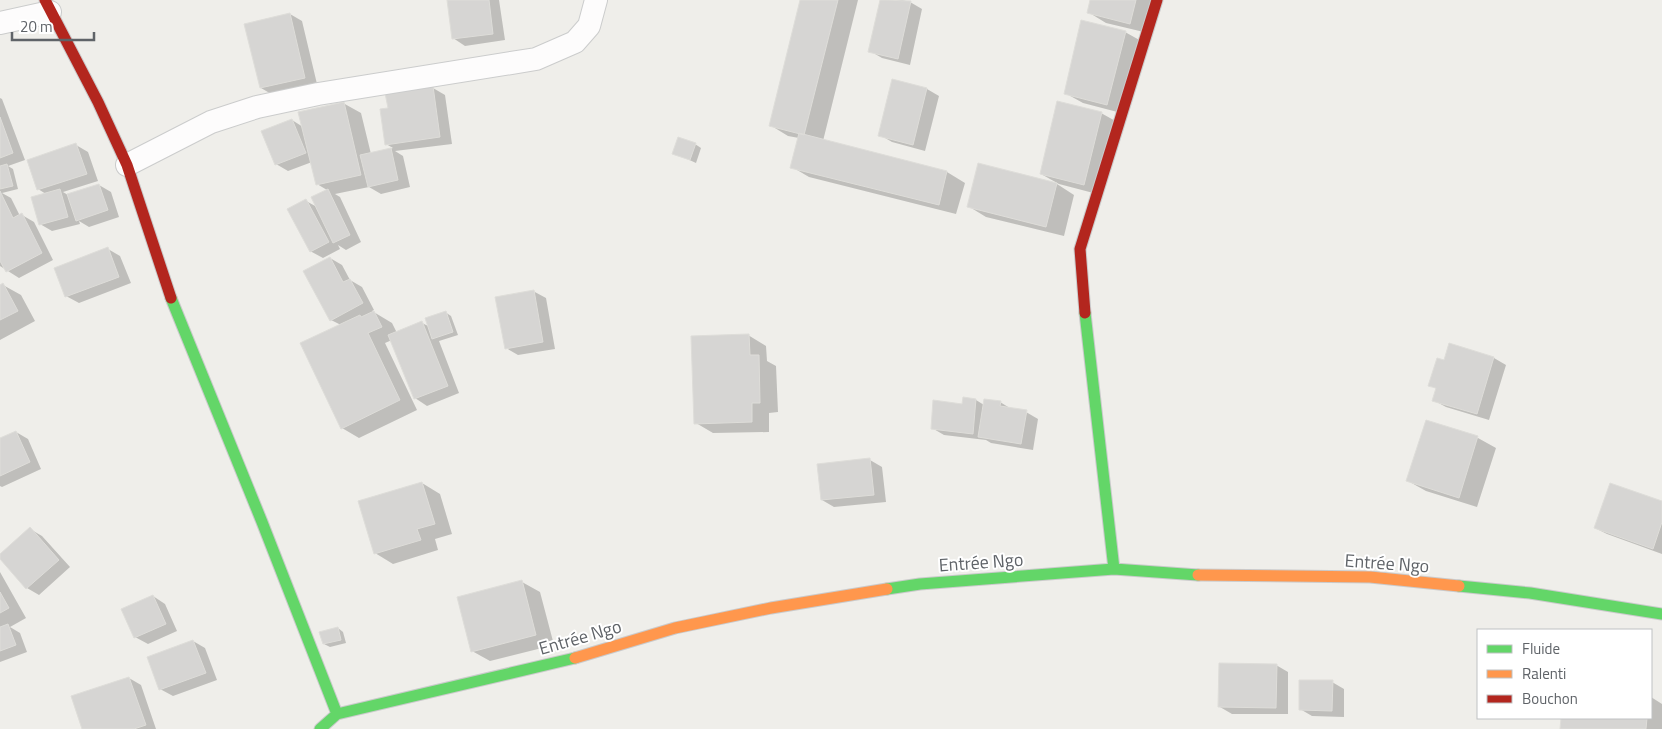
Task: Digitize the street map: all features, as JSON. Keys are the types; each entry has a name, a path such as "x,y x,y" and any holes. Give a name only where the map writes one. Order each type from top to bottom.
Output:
{"street":[{"path":"127,165 211,122 257,107 328,93 536,59 575,42 589,26 596,0"},
{"path":"1114,569 1087,336 1080,249 1157,0"},
{"path":"0,23 48,6 98,102 127,165 174,307 262,522 337,714"},
{"name":"Entrée Ngo","path":"320,729 337,714 559,663 676,628 771,608 920,584 1114,569 1220,576 1370,577 1530,593 1662,614"}],"building":[{"path":"447,0 489,0 493,34 452,39"},
{"path":"800,0 838,0 804,135 769,126"},
{"path":"880,0 911,1 898,59 868,52"},
{"path":"1090,0 1136,0 1130,24 1087,13"},
{"path":"290,13 305,78 260,88 244,24"},
{"path":"1081,20 1126,31 1107,105 1064,94"},
{"path":"892,79 927,88 913,145 878,136"},
{"path":"433,86 440,137 385,145 380,109 388,108 385,93"},
{"path":"1057,101 1102,112 1084,185 1040,174"},
{"path":"344,102 361,175 316,185 298,112"},
{"path":"0,117 13,153 0,158"},
{"path":"292,119 306,153 275,165 261,131"},
{"path":"799,133 947,171 939,205 790,168"},
{"path":"678,137 696,143 690,160 672,154"},
{"path":"76,143 87,174 37,190 27,160"},
{"path":"391,148 398,180 368,187 360,155"},
{"path":"978,163 1057,183 1046,227 967,207"},
{"path":"7,164 13,186 0,189 0,166"},
{"path":"99,184 108,210 76,221 67,194"},
{"path":"60,189 68,217 39,225 31,197"},
{"path":"328,189 350,235 333,243 311,197"},
{"path":"0,191 13,218 22,213 42,253 6,272 0,261"},
{"path":"306,199 329,242 310,252 287,209"},
{"path":"108,247 119,277 65,297 54,268"},
{"path":"330,257 343,282 350,279 363,303 330,321 303,271"},
{"path":"3,283 18,311 0,320 0,285"},
{"path":"534,290 543,342 505,349 495,297"},
{"path":"374,311 382,327 368,333 400,400 341,429 300,343 360,315 361,317"},
{"path":"446,311 453,332 432,339 425,318"},
{"path":"422,321 448,386 414,399 388,335"},
{"path":"749,334 750,355 759,355 760,403 752,403 752,422 694,424 691,336"},
{"path":"1449,343 1494,357 1477,414 1432,401 1436,388 1428,386 1437,358 1444,360"},
{"path":"963,397 976,399 973,434 931,429 933,400 962,404"},
{"path":"984,399 1001,401 1000,406 1027,410 1021,444 978,437"},
{"path":"1426,420 1478,436 1459,498 1406,481"},
{"path":"16,431 30,462 0,476 0,438"},
{"path":"870,458 874,495 821,500 817,464"},
{"path":"422,482 435,524 417,529 421,540 374,554 358,501"},
{"path":"1610,483 1662,501 1662,522 1653,549 1594,528"},
{"path":"30,527 59,560 26,589 0,559 0,554"},
{"path":"522,580 536,635 471,652 457,597"},
{"path":"0,592 9,608 0,613"},
{"path":"153,595 166,624 134,638 121,609"},
{"path":"8,624 16,645 0,651 0,627"},
{"path":"338,627 341,640 323,644 319,632"},
{"path":"193,640 206,673 159,690 147,657"},
{"path":"1219,663 1277,664 1276,708 1218,707"},
{"path":"129,677 146,725 134,729 82,729 71,696"},
{"path":"1299,680 1333,680 1332,711 1299,710"},
{"path":"1561,719 1647,719 1646,729 1560,729"}],"traffic: fast":[{"path":"171,298 262,522 337,714"},
{"path":"1085,313 1114,569"},
{"path":"887,589 920,584 1114,569 1198,575"},
{"path":"1459,586 1530,593 1662,614"},
{"path":"320,729 337,714 575,658"}],"traffic: slow":[{"path":"1198,575 1370,577 1459,586"},
{"path":"575,658 675,628 771,608 887,589"}],"traffic: jam":[{"path":"45,0 98,102 127,165 171,298"},
{"path":"1085,313 1080,249 1157,0"}]}
